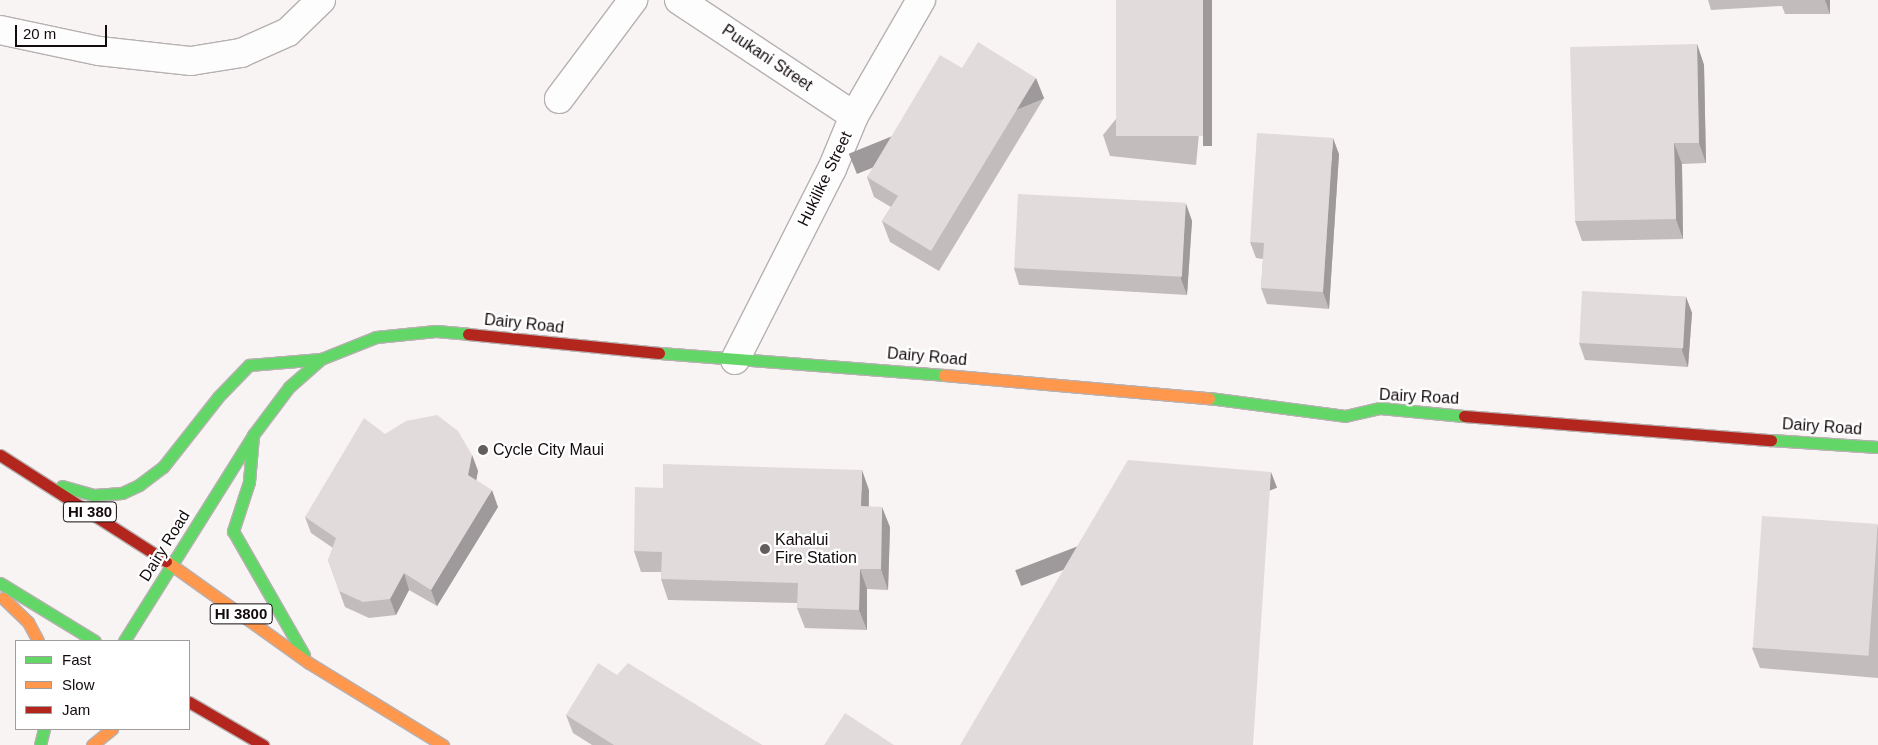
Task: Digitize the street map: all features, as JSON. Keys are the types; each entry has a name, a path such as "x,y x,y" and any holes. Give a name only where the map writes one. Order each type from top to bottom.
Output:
{"main road":[{"name":"Dairy Road","path":"125,640 253,435 289,387 321,360 376,336 436,332 735,360 802,363 1228,400 1345,416 1380,408 1588,428 1878,447"},
{"path":"3,457 69,490 94,495 122,493 163,466 218,397 249,365 321,360"},
{"path":"253,435 250,482 233,531 309,663"},
{"name":"HI 380","path":"3,457 172,565"},
{"name":"HI 3800","path":"172,565 309,663 443,745"},
{"path":"0,583 93,640"},
{"path":"0,596 28,622 37,640"},
{"path":"190,703 263,745"},
{"path":"190,710 207,713"},
{"path":"41,745 44,730"},
{"path":"41,745 51,730"},
{"path":"91,745 98,730"},
{"path":"91,745 111,730"}],"street":[{"path":"0,30 99,50 191,61 241,54 288,32 321,0"},
{"path":"560,99 632,0"},
{"name":"Puukani Street","path":"678,0 854,116"},
{"name":"Hukilike Street","path":"735,360 832,169 854,116 921,0"}],"building":[{"path":"1116,0 1203,0 1203,136 1116,136"},
{"path":"978,42 1036,78 931,251 882,221 898,196 867,177 940,55 962,68"},
{"path":"1697,44 1699,143 1674,143 1676,219 1575,221 1570,47"},
{"path":"1257,133 1333,138 1323,292 1261,288 1264,243 1250,242"},
{"path":"1018,194 1186,203 1182,277 1014,268"},
{"path":"1582,291 1686,296 1683,348 1579,343"},
{"path":"437,415 458,431 472,455 468,475 492,490 431,590 404,573 390,599 363,602 339,591 328,560 336,538 305,517 364,418 385,434 406,421"},
{"path":"1128,460 1271,472 1253,745 960,745"},
{"name":"Kahalui Fire Station","path":"663,464 862,470 861,506 882,507 881,569 860,569 859,610 797,608 798,583 661,579 662,552 634,551 635,487 663,488"},
{"path":"1762,516 1878,524 1869,656 1753,648"},
{"path":"598,663 617,675 628,663 762,745 614,745 566,715"},
{"path":"845,713 894,745 824,745"}],"traffic: fast":[{"path":"125,640 253,435 289,387 321,359 376,337 436,331 468,334"},
{"path":"659,353 944,375"},
{"path":"62,486 94,495 122,493 139,485 163,467 218,397 249,365 321,359"},
{"path":"1209,398 1345,416 1380,408 1464,416"},
{"path":"253,435 249,482 233,531 304,655"},
{"path":"1771,440 1878,447"},
{"path":"0,583 93,640"},
{"path":"40,745 44,730"}],"traffic: slow":[{"path":"944,375 1209,398"},
{"path":"166,561 309,663 443,745"},
{"path":"3,598 28,622 37,640"},
{"path":"92,745 111,730"}],"traffic: jam":[{"path":"468,334 659,353"},
{"path":"1464,416 1771,440"},
{"path":"0,455 166,561"},
{"path":"190,703 263,745"}],"place":[{"name":"Cycle City Maui","path":"483,450"},
{"name":"Kahalui Fire Station","path":"765,549"}]}
